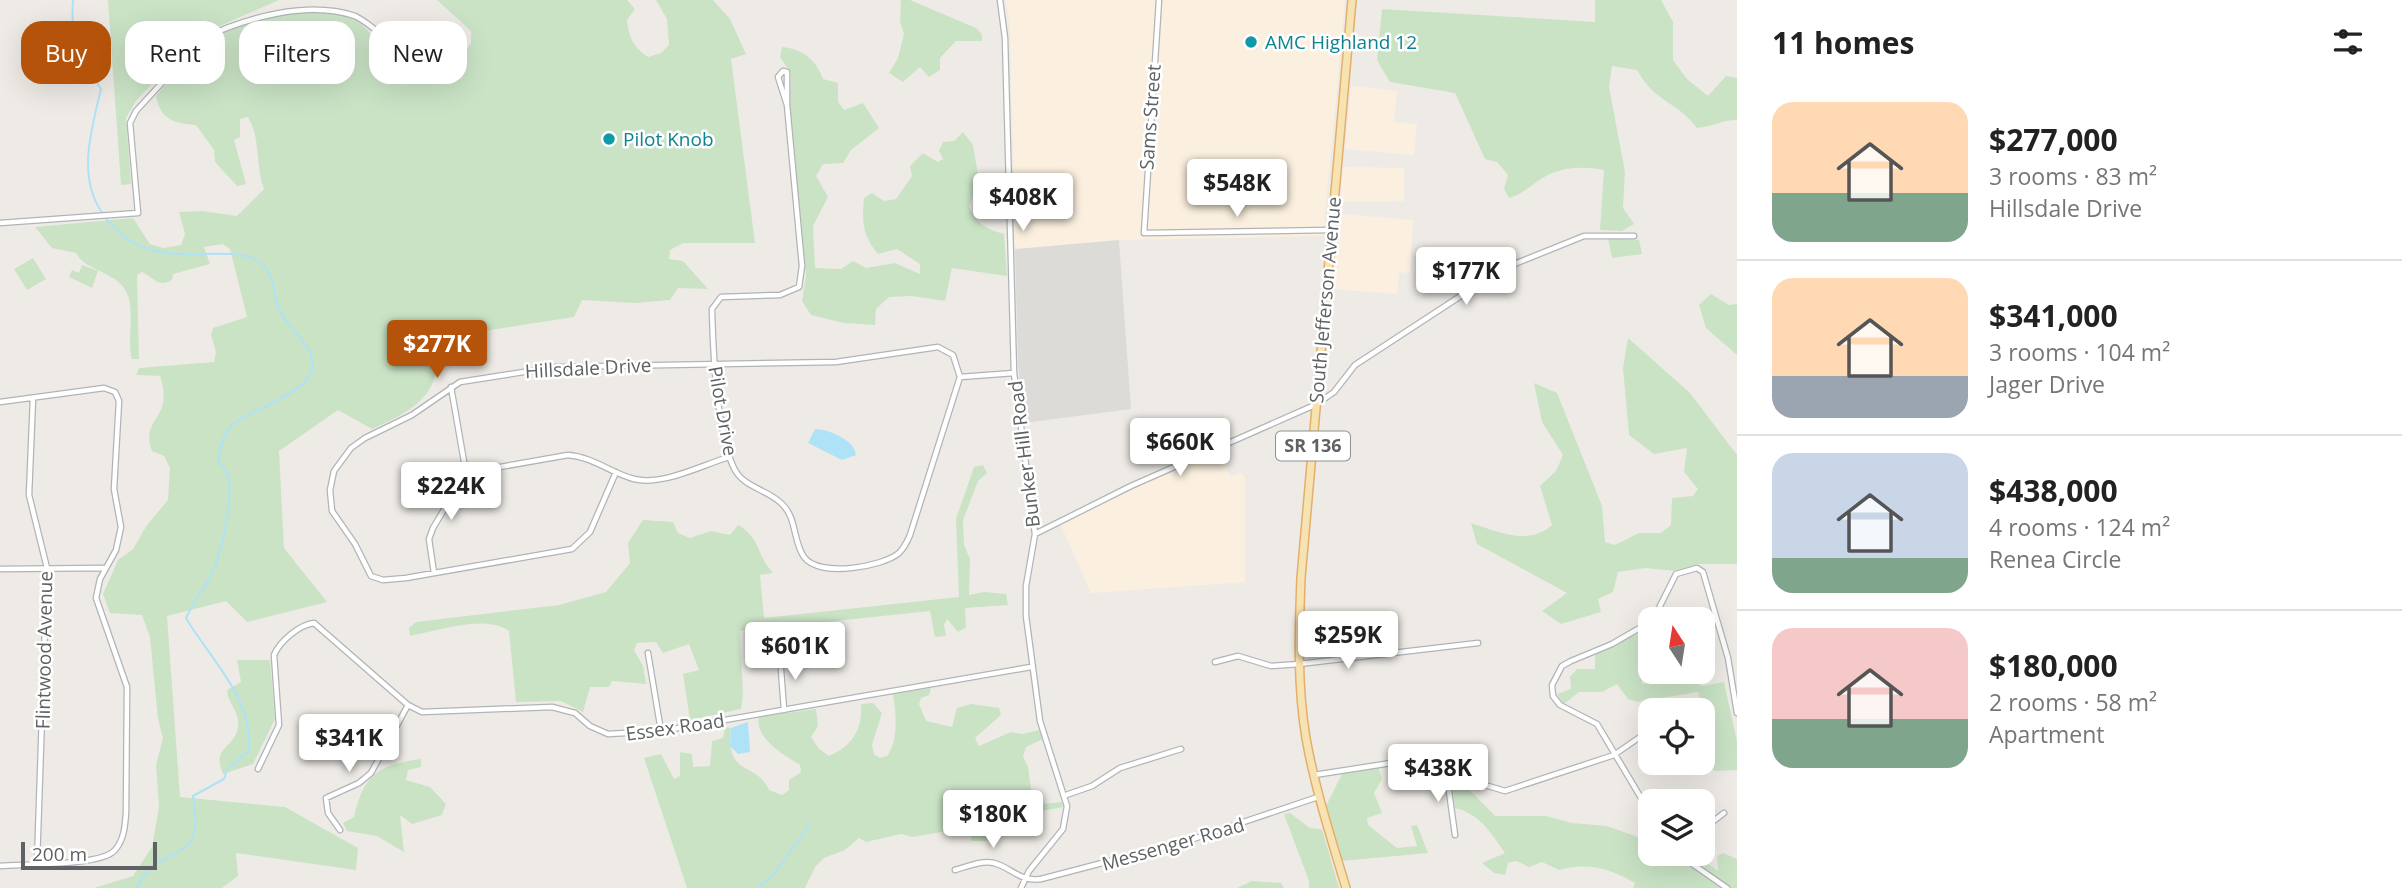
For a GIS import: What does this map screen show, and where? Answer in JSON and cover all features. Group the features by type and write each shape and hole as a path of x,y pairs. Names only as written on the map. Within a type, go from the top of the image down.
{"main road":[{"name":"South Jefferson Avenue","path":"1346,888 1313,775 1305,736 1298,664 1301,578 1352,0"}],"street":[{"name":"Bunker Hill Road","path":"1000,0 1005,38 1014,373 1035,534 1025,600 1031,667 1046,742 1066,795 1063,830 1024,880 1021,888"},
{"name":"Sams Street","path":"1158,0 1144,233 1330,230"},
{"path":"0,223 138,213 130,123 136,111 203,38 281,7 341,11 355,16 369,26"},
{"name":"Pilot Drive","path":"787,105 778,77 783,71 788,72 787,105 802,279 799,287 780,295 721,297 715,301 712,309 713,363 729,457 740,479 773,498 788,511 803,555 812,564 826,570 843,569 891,558 904,547 909,535 960,377"},
{"path":"1035,534 1131,486 1317,404 1334,392 1355,365 1514,262 1584,236 1634,236"},
{"name":"Hillsdale Drive","path":"616,472 590,532 572,549 383,580 371,576 355,544 335,520 330,490 334,471 351,448 365,438 412,415 450,387 474,377 555,367 836,362 938,346 953,355 960,377"},
{"path":"960,377 1014,373"},
{"path":"434,573 429,539 466,473 450,387"},
{"path":"0,401 104,388 115,392 119,401 114,489 121,527 116,550 104,568 96,598 127,687 124,829 116,849 110,855 99,859 0,866"},
{"name":"Flintwood Avenue","path":"33,398 29,495 47,568 37,863"},
{"path":"466,473 568,455 583,456 616,472 647,480 729,457"},
{"path":"0,569 104,568"},
{"path":"1659,607 1676,574 1697,568 1703,572 1713,607"},
{"path":"1715,613 1728,658 1737,713"},
{"path":"258,769 279,725 274,655 278,646 291,635 307,624 314,623 408,705 371,774 359,783 326,798 328,813 340,830"},
{"path":"1638,629 1562,666 1552,685 1553,696 1560,705 1598,724 1638,794"},
{"path":"1215,662 1238,656 1271,666 1478,643"},
{"path":"648,653 661,731"},
{"path":"780,656 784,710"},
{"name":"Essex Road","path":"408,705 422,712 552,707 575,713 590,726 608,734 661,731 1031,667"},
{"path":"1313,775 1394,760 1505,791 1614,755 1638,738"},
{"path":"1066,795 1092,786 1120,768 1181,749"},
{"path":"1451,776 1448,784 1455,835"},
{"name":"Messenger Road","path":"1024,880 1031,881 1189,840 1318,797"},
{"path":"1715,820 1724,813"},
{"path":"955,870 994,863 1024,880"},
{"path":"1695,866 1727,888"},
{"path":"1031,881 1035,888"}],"shaded area":[{"path":"1006,0 1345,0 1323,236 1119,240 1015,249 1010,31"},
{"path":"1351,86 1397,91 1394,122 1417,124 1414,155 1345,149"},
{"path":"1343,167 1404,168 1404,201 1340,202"},
{"path":"1339,214 1413,220 1410,273 1399,272 1397,294 1332,289"},
{"path":"1119,240 1131,409 1024,423 1018,364 1015,249"},
{"path":"1219,449 1230,477 1241,473 1245,477 1245,582 1091,593 1060,523"}],"green space":[{"path":"108,0 279,0 225,24 225,21 125,21 125,84 152,84 136,101 126,118 131,184 121,185"},
{"path":"437,0 627,0 635,9 627,20 631,37 635,45 648,57 661,53 669,45 667,19 656,0 713,0 730,19 746,54 731,59 755,243 683,243 670,250 669,259 683,261 708,289 678,288 670,300 634,303 582,300 574,317 439,338 439,357 432,385 415,405 403,414 372,429 338,410 279,451 284,548 327,602 247,622 226,601 167,616 180,797 285,807 358,848 356,870 236,853 238,876 222,888 94,888 133,876 152,847 159,807 156,765 163,738 158,719 150,637 142,615 110,613 103,594 118,560 133,549 147,525 168,500 170,468 164,456 152,451 149,440 163,402 160,376 136,375 139,368 214,362 216,352 211,335 213,328 247,317 230,249 223,244 204,247 210,264 173,274 172,280 164,283 142,272 137,275 139,359 132,359 130,304 124,288 113,278 86,264 76,253 52,248 35,227 133,218 150,244 164,248 181,245 185,234 179,212 202,211 237,216 264,189 252,125 248,117 240,119 240,137 234,140 246,184 237,186 215,162 214,150 196,125 169,119 161,110 156,96 166,84 225,84 225,31 239,25 239,84 355,84 355,21 252,21 280,14 322,12 340,14 356,20 369,33 369,84 467,84 467,49 471,43 471,31 467,27 467,21 460,21"},
{"path":"901,0 910,0 976,28 982,34 982,41 956,41 940,58 940,70 929,77 920,67 903,82 889,73 898,58 904,34 900,21"},
{"path":"1595,0 1661,0 1673,22 1673,60 1687,79 1708,96 1726,76 1737,78 1737,120 1697,128 1682,112 1652,90 1637,70 1612,66 1609,87 1625,172 1623,208 1634,224 1622,231 1600,230 1604,170 1579,168 1554,172 1509,198 1504,189 1508,175 1497,162 1485,159 1455,93 1390,82 1377,60 1382,9 1595,22"},
{"path":"782,47 797,50 808,57 817,66 823,79 838,83 838,102 844,110 863,103 879,128 851,150 843,163 823,164 816,176 828,197 813,226 815,268 841,269 853,261 866,268 895,263 920,274 920,264 897,249 878,254 864,228 864,198 872,193 884,201 896,199 912,176 910,166 923,153 938,162 943,159 939,151 943,142 954,141 963,132 973,145 978,174 991,179 994,195 973,197 969,206 983,225 1004,234 1007,276 952,268 945,301 912,296 889,297 876,309 875,325 844,323 811,315 802,301 806,275 790,106 791,73 780,57"},
{"path":"1608,238 1639,240 1642,254 1612,258"},
{"path":"33,258 46,279 27,290 14,269"},
{"path":"82,265 98,271 92,288 69,277 72,270 79,273"},
{"path":"1711,294 1729,305 1737,304 1737,355 1706,328 1699,305"},
{"path":"1628,338 1690,393 1737,455 1737,564 1699,564 1675,571 1645,568 1618,572 1613,592 1598,599 1601,612 1561,624 1542,611 1567,593 1477,544 1471,523 1502,533 1523,536 1533,535 1552,525 1540,486 1556,471 1563,455 1542,422 1534,383 1557,393 1602,506 1605,542 1615,545 1639,533 1661,533 1671,525 1672,498 1693,496 1698,489 1684,472 1687,448 1654,454 1629,435 1623,368"},
{"path":"983,465 987,473 978,481 963,520 964,545 970,559 969,595 984,592 1006,594 1008,605 965,608 966,628 958,632 947,619 944,625 946,636 935,637 930,611 740,631 743,695 741,709 690,720 683,674 699,670 689,644 663,653 656,642 637,643 634,650 643,666 646,684 612,681 609,687 590,687 583,712 561,701 516,702 509,631 499,626 461,625 410,636 409,628 416,622 559,605 606,592 630,563 628,543 643,520 673,522 678,533 690,538 711,531 730,535 738,525 745,530 755,541 773,573 760,575 764,618 959,597 956,519 974,467"},
{"path":"1638,634 1638,684 1702,686 1724,682 1737,741 1737,770 1715,771 1715,698 1700,698 1698,692 1661,698 1638,698 1637,702 1628,699 1617,684 1602,692 1579,692 1564,704 1557,694 1571,689 1570,677 1577,669 1595,669 1595,653"},
{"path":"237,660 270,660 275,719 253,764 223,774 220,758 233,740 238,726 227,690 241,682"},
{"path":"931,688 929,695 921,698 919,704 926,721 952,727 957,708 971,704 999,708 1001,715 975,738 979,746 1011,732 1022,734 1040,730 1043,739 1026,747 1023,756 1028,767 1033,805 1062,802 1063,807 1036,812 998,829 996,841 971,841 973,829 964,828 913,837 901,834 866,842 859,838 845,850 824,858 815,867 805,888 687,888 644,758 661,754 674,779 680,776 680,752 692,754 693,767 710,766 712,741 723,738 725,727 731,728 730,744 737,762 764,781 769,790 782,795 789,790 789,780 801,772 800,765 766,739 761,732 759,717 816,709 818,726 811,737 819,749 829,756 844,747 855,735 860,721 861,704 873,703 882,713 872,745 874,754 880,758 887,756 895,734 893,694"},
{"path":"421,759 421,767 408,770 406,780 430,787 446,804 442,815 412,824 400,815 404,852 377,836 347,831 343,823 354,817 363,790 376,774 394,764"},
{"path":"1378,767 1382,779 1374,793 1382,813 1367,818 1368,825 1397,848 1417,846 1411,826 1417,825 1428,853 1341,861 1325,808 1342,774"},
{"path":"1452,781 1466,786 1495,816 1546,816 1572,823 1607,826 1638,837 1638,866 1690,866 1723,888 1633,888 1635,883 1607,870 1579,867 1559,870 1542,862 1529,867 1516,861 1508,863 1505,875 1494,873 1482,863 1505,853 1478,820 1455,808"},
{"path":"1290,813 1310,828 1322,829 1339,888 1309,888 1309,881 1284,814"},
{"path":"1723,853 1737,859 1737,888 1731,888 1700,866 1711,866 1718,871 1717,856"},
{"path":"1252,881 1281,883 1284,888 1237,888"}],"water":[{"path":"815,429 833,433 846,440 856,455 842,460 808,443"},
{"path":"748,722 750,752 738,754 730,746 731,728"}],"waterway":[{"path":"73,0 74,28 101,89 88,152 88,168 95,200 103,214"},
{"path":"106,218 125,237 145,248 167,253 231,254 249,257 263,265 270,275 283,316 306,345 312,358 312,370 296,390 240,419 226,433 218,461 227,472 230,489 222,542 211,575 186,618 238,697 249,731 249,750 227,770 224,779 193,796 196,820 193,836 187,846 157,863 137,888"},
{"path":"758,888 775,873 811,822"}],"place":[{"name":"AMC Highland 12","path":"1251,42"},
{"name":"Pilot Knob","path":"609,139"}]}
